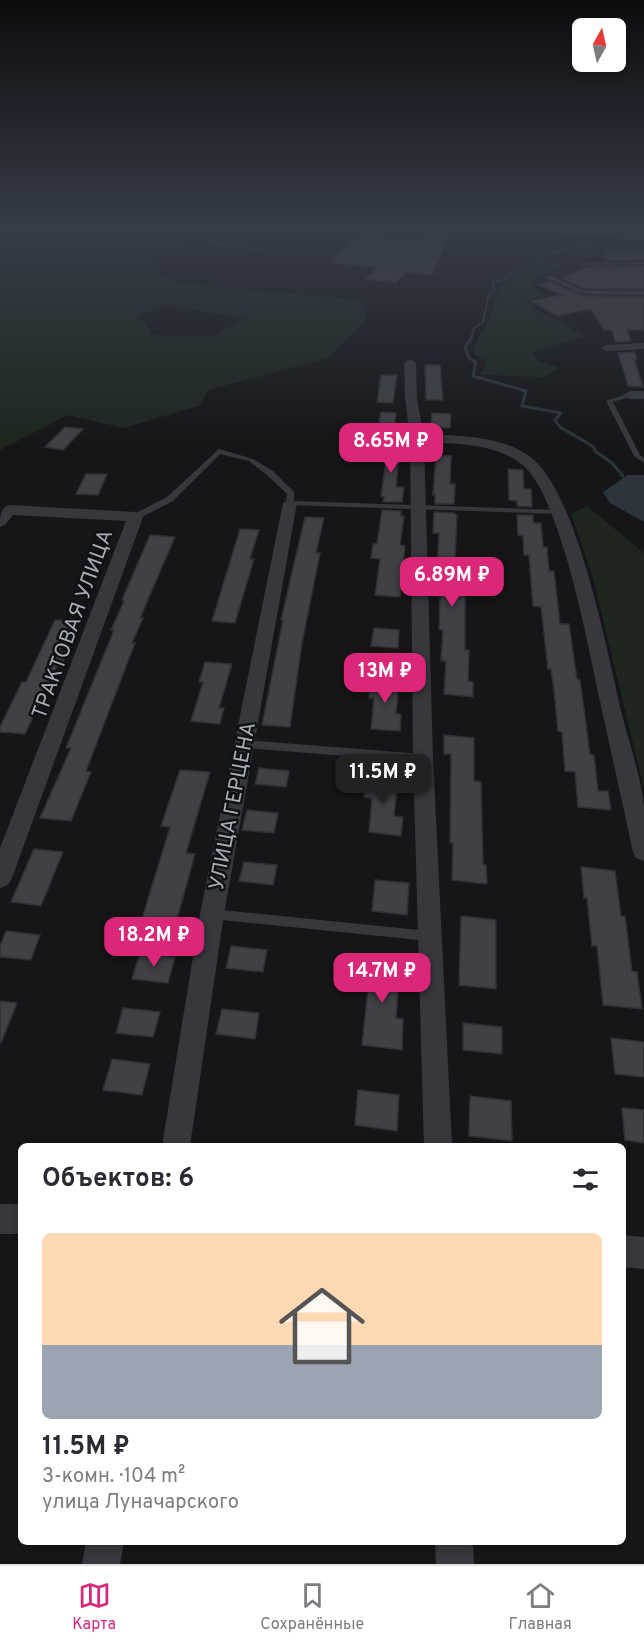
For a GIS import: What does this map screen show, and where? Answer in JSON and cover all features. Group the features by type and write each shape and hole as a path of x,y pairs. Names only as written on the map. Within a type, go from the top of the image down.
{"street":[{"path":"608,348 644,346"},
{"path":"410,363 411,398 417,438 423,759 438,1143"},
{"path":"630,395 644,395"},
{"path":"417,438 469,441 502,448 526,460 542,476 560,512 584,591 644,852"},
{"name":"УЛИЦА ГЕРЦЕНА","path":"176,1143 212,914 290,503"},
{"name":"ТРАКТОВАЯ УЛИЦА","path":"0,522 9,510 135,517 0,878"},
{"path":"0,1219 18,1219"},
{"path":"626,1251 644,1253"},
{"path":"101,1564 104,1545"},
{"path":"454,1545 455,1564"}],"lane":[{"path":"630,395 609,401 637,456 644,461"},
{"path":"135,517 170,499 219,451 250,460 270,473 291,494 290,503 560,512"},
{"path":"245,744 423,759"},
{"path":"212,914 429,936"}],"shaded area":[{"path":"0,298 338,298 360,300 367,319 328,358 208,390 201,405 124,428 68,415 0,450","holes":["164,305 244,318 214,336 151,335 145,323 136,317"]},
{"path":"497,298 536,298 525,300 540,312 585,336 532,352 540,362 559,368 545,377 480,375 486,362 474,354 478,339 490,318"},
{"path":"628,475 644,475 644,522 610,503 603,492"},
{"path":"587,506 644,553 644,789 593,578 571,514"}],"building":[{"path":"547,298 644,298 644,330 627,330 631,341 615,342 612,330 604,330 591,309 557,316 531,301"},
{"path":"635,352 637,360 634,359 643,387 628,386 618,353"},
{"path":"425,365 440,365 443,400 426,400"},
{"path":"381,375 397,375 393,403 377,402"},
{"path":"381,412 396,413 394,428 378,427"},
{"path":"432,413 451,414 450,428 431,427"},
{"path":"65,427 83,429 63,450 45,447"},
{"path":"389,443 400,445 396,487 404,487 402,502 383,502 384,497 381,496 386,461 382,461 384,445"},
{"path":"436,455 451,456 450,484 455,484 454,504 435,504 435,495 433,495"},
{"path":"508,469 523,470 524,489 531,489 532,507 517,506 517,501 509,500"},
{"path":"86,474 107,474 98,495 76,494"},
{"path":"382,510 401,511 401,516 404,516 400,545 405,546 400,597 375,595 380,559 371,558 373,544 377,544"},
{"path":"434,512 457,515 455,558 462,559 461,595 465,595 465,650 469,650 468,681 473,682 473,697 444,694 446,661 441,661 443,630 439,630 441,573 437,572 439,533 433,533"},
{"path":"517,515 533,515 533,523 541,523 543,547 547,547 549,571 554,571 560,624 569,624 577,679 580,680 590,754 594,755 598,791 608,791 611,810 578,807 575,772 565,771 562,732 558,731 541,607 533,606 529,555 524,555 523,536 518,535"},
{"path":"305,517 324,518 316,553 320,553 302,643 290,727 262,725 283,620 281,620"},
{"path":"240,529 259,530 250,559 254,559 235,623 212,621"},
{"path":"150,535 175,537 140,618 143,618 132,643 135,643 86,771 91,772 71,821 40,818 71,748 66,748 114,630 111,630 124,601 122,600"},
{"path":"55,620 74,621 59,652 67,652 61,666 57,666 25,734 0,732 0,727 22,682 26,682"},
{"path":"374,628 399,630 398,648 371,646"},
{"path":"205,662 232,664 219,708 224,708 220,724 191,721 203,682 199,682"},
{"path":"372,677 399,679 396,714 401,714 400,731 371,729 374,698 369,698"},
{"path":"444,735 474,738 474,781 481,782 483,864 486,865 487,884 452,880 451,754 444,754"},
{"path":"259,768 289,771 286,787 255,784"},
{"path":"180,770 210,772 186,853 195,854 176,923 142,919 170,827 161,826"},
{"path":"367,775 398,778 394,816 403,817 401,836 369,832 372,798 364,797"},
{"path":"247,810 278,813 274,833 242,830"},
{"path":"34,849 63,852 41,906 11,902"},
{"path":"244,862 277,865 273,885 239,881"},
{"path":"581,867 615,871 621,916 625,916 632,971 637,972 642,1009 603,1005 597,946 592,946"},
{"path":"375,880 409,883 407,915 372,911"},
{"path":"461,916 496,920 496,989 459,985"},
{"path":"6,931 40,935 31,960 0,957 0,946"},
{"path":"231,946 267,950 263,972 226,968"},
{"path":"140,953 175,957 168,983 132,979"},
{"path":"363,958 400,962 396,1018 403,1019 402,1050 362,1045 368,989 360,988"},
{"path":"0,1001 17,1003 1,1043 0,1043"},
{"path":"123,1008 160,1012 153,1037 116,1033"},
{"path":"222,1009 259,1013 255,1039 216,1034"},
{"path":"463,1023 502,1027 502,1054 463,1050"},
{"path":"611,1038 644,1042 644,1077 615,1074"},
{"path":"112,1059 150,1064 142,1095 103,1090"},
{"path":"358,1090 399,1095 397,1131 355,1125"},
{"path":"470,1096 511,1101 512,1141 469,1136"},
{"path":"622,1108 644,1110 644,1143 625,1140"}],"waterway":[{"path":"471,338 474,328 483,323 488,298"},
{"path":"471,338 465,347 469,358 476,362 473,376 526,391 522,406 561,413 555,420 560,427 594,447 595,451 612,463 623,476"}]}
